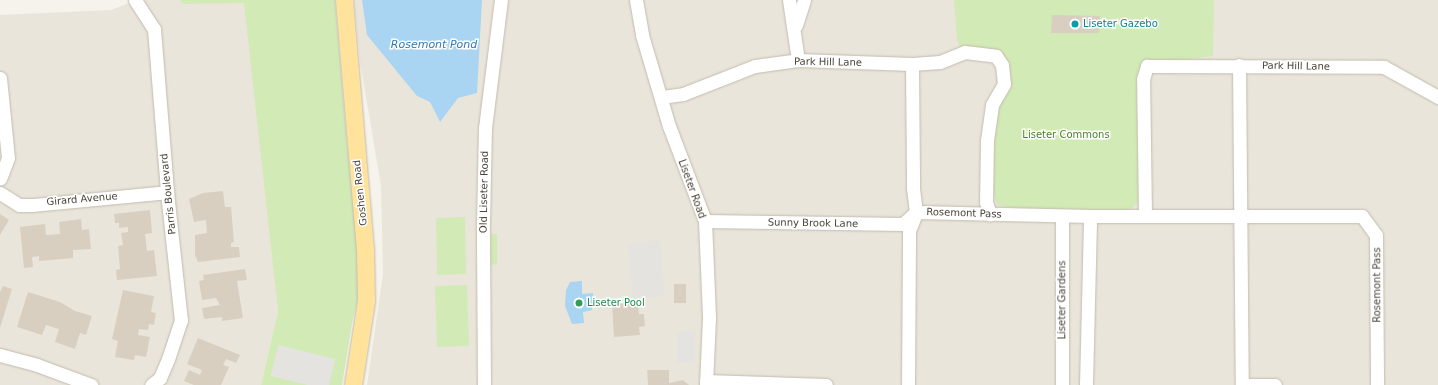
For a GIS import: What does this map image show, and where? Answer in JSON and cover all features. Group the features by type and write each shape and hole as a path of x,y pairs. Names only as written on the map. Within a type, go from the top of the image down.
{"main road":[{"name":"Goshen Road","path":"344,0 366,248 366,301 361,345 353,385"}],"street":[{"name":"Parris Boulevard","path":"135,0 154,29 167,192 181,320 160,378 151,385"},
{"name":"Old Liseter Road","path":"484,385 483,223 485,128 501,0"},
{"name":"Liseter Road","path":"636,0 642,35 662,97 669,126 705,222 709,318 706,383"},
{"path":"790,0 795,27 798,60"},
{"path":"795,27 804,0"},
{"name":"Park Hill Lane","path":"662,97 683,94 755,66 798,60 912,64 940,62 965,52 996,56 1002,66 1004,84 992,105 987,140 986,202 990,214"},
{"path":"912,64 913,188 916,212"},
{"name":"Park Hill Lane","path":"1145,215 1143,79 1147,66 1384,67 1438,96"},
{"path":"1239,66 1239,217 1242,247 1242,385 1276,385"},
{"path":"0,78 8,158 0,179"},
{"name":"Girard Avenue","path":"0,194 19,204 33,204 167,192"},
{"name":"Rosemont Pass","path":"908,385 909,231 916,212 1062,216 1362,216 1376,235 1377,385"},
{"name":"Sunny Brook Lane","path":"705,222 903,224 916,212"},
{"name":"Liseter Gardens","path":"1062,216 1062,385"},
{"path":"1086,385 1090,216"},
{"path":"0,355 37,365 91,385"},
{"path":"706,383 826,385"}],"shaded area":[{"path":"137,0 179,0 184,4 247,2 278,311 261,385 0,385 0,15 111,10"},
{"path":"354,0 1438,0 1438,385 367,385 383,274 381,186 360,61"},
{"path":"660,240 665,296 633,299 628,243"},
{"path":"677,331 695,331 695,363 677,363"},
{"path":"278,345 335,359 329,385 308,385 271,376"}],"green space":[{"path":"179,0 335,0 348,154 362,282 352,323 342,385 261,385 278,311 244,3 184,4"},
{"name":"Liseter Commons","path":"954,0 1214,0 1213,56 1162,63 1143,60 1138,116 1138,202 1133,207 1127,210 1018,209 998,205 994,197 994,122 995,113 1010,87 1009,68 999,53 990,48 960,47 957,40"},
{"path":"465,217 466,274 437,275 436,218"},
{"path":"491,234 497,234 497,264 491,265"},
{"path":"467,285 469,346 437,347 435,286"}],"water":[{"name":"Rosemont Pond","path":"362,0 482,0 477,93 458,98 440,122 430,102 417,96 367,35"},
{"name":"Liseter Pool","path":"582,281 582,294 593,293 592,310 583,312 584,323 572,324 565,306 566,290 570,282"}],"building":[{"name":"Liseter Gazebo","path":"1052,15 1100,16 1099,33 1051,33"},
{"path":"223,191 225,207 231,207 234,242 231,243 231,247 239,247 240,257 198,262 195,255 195,235 207,233 206,220 194,222 189,199 203,193"},
{"path":"150,210 152,233 145,234 147,251 154,250 157,276 117,280 116,270 120,269 118,246 123,245 121,233 128,232 128,227 119,228 119,223 115,223 114,214"},
{"path":"0,214 9,220 0,235"},
{"path":"81,219 82,230 89,229 91,249 73,250 73,258 39,261 39,256 32,257 33,267 24,268 20,227 45,224 46,235 60,234 59,222"},
{"path":"245,269 247,280 237,281 243,318 222,321 222,317 204,319 202,308 220,305 216,298 202,300 199,281 204,280 203,275"},
{"path":"674,284 686,284 686,303 674,303"},
{"path":"3,286 12,289 0,328 0,292"},
{"path":"123,290 154,296 151,312 156,313 154,325 149,324 148,330 139,329 138,335 150,337 146,357 135,355 134,360 115,357 118,341 112,339"},
{"path":"28,292 60,302 75,311 92,316 86,335 80,333 75,349 55,342 59,329 46,325 42,335 17,327"},
{"path":"638,302 639,314 644,314 645,326 639,327 640,335 614,337 612,304"},
{"path":"198,338 240,355 236,363 226,359 223,365 229,367 221,385 194,385 184,381 189,370 200,375 202,370 187,364"},
{"path":"647,370 669,370 669,383 683,380 689,385 648,385"}],"place":[{"name":"Liseter Gazebo","path":"1075,24"},
{"name":"Liseter Pool","path":"579,303"}]}
